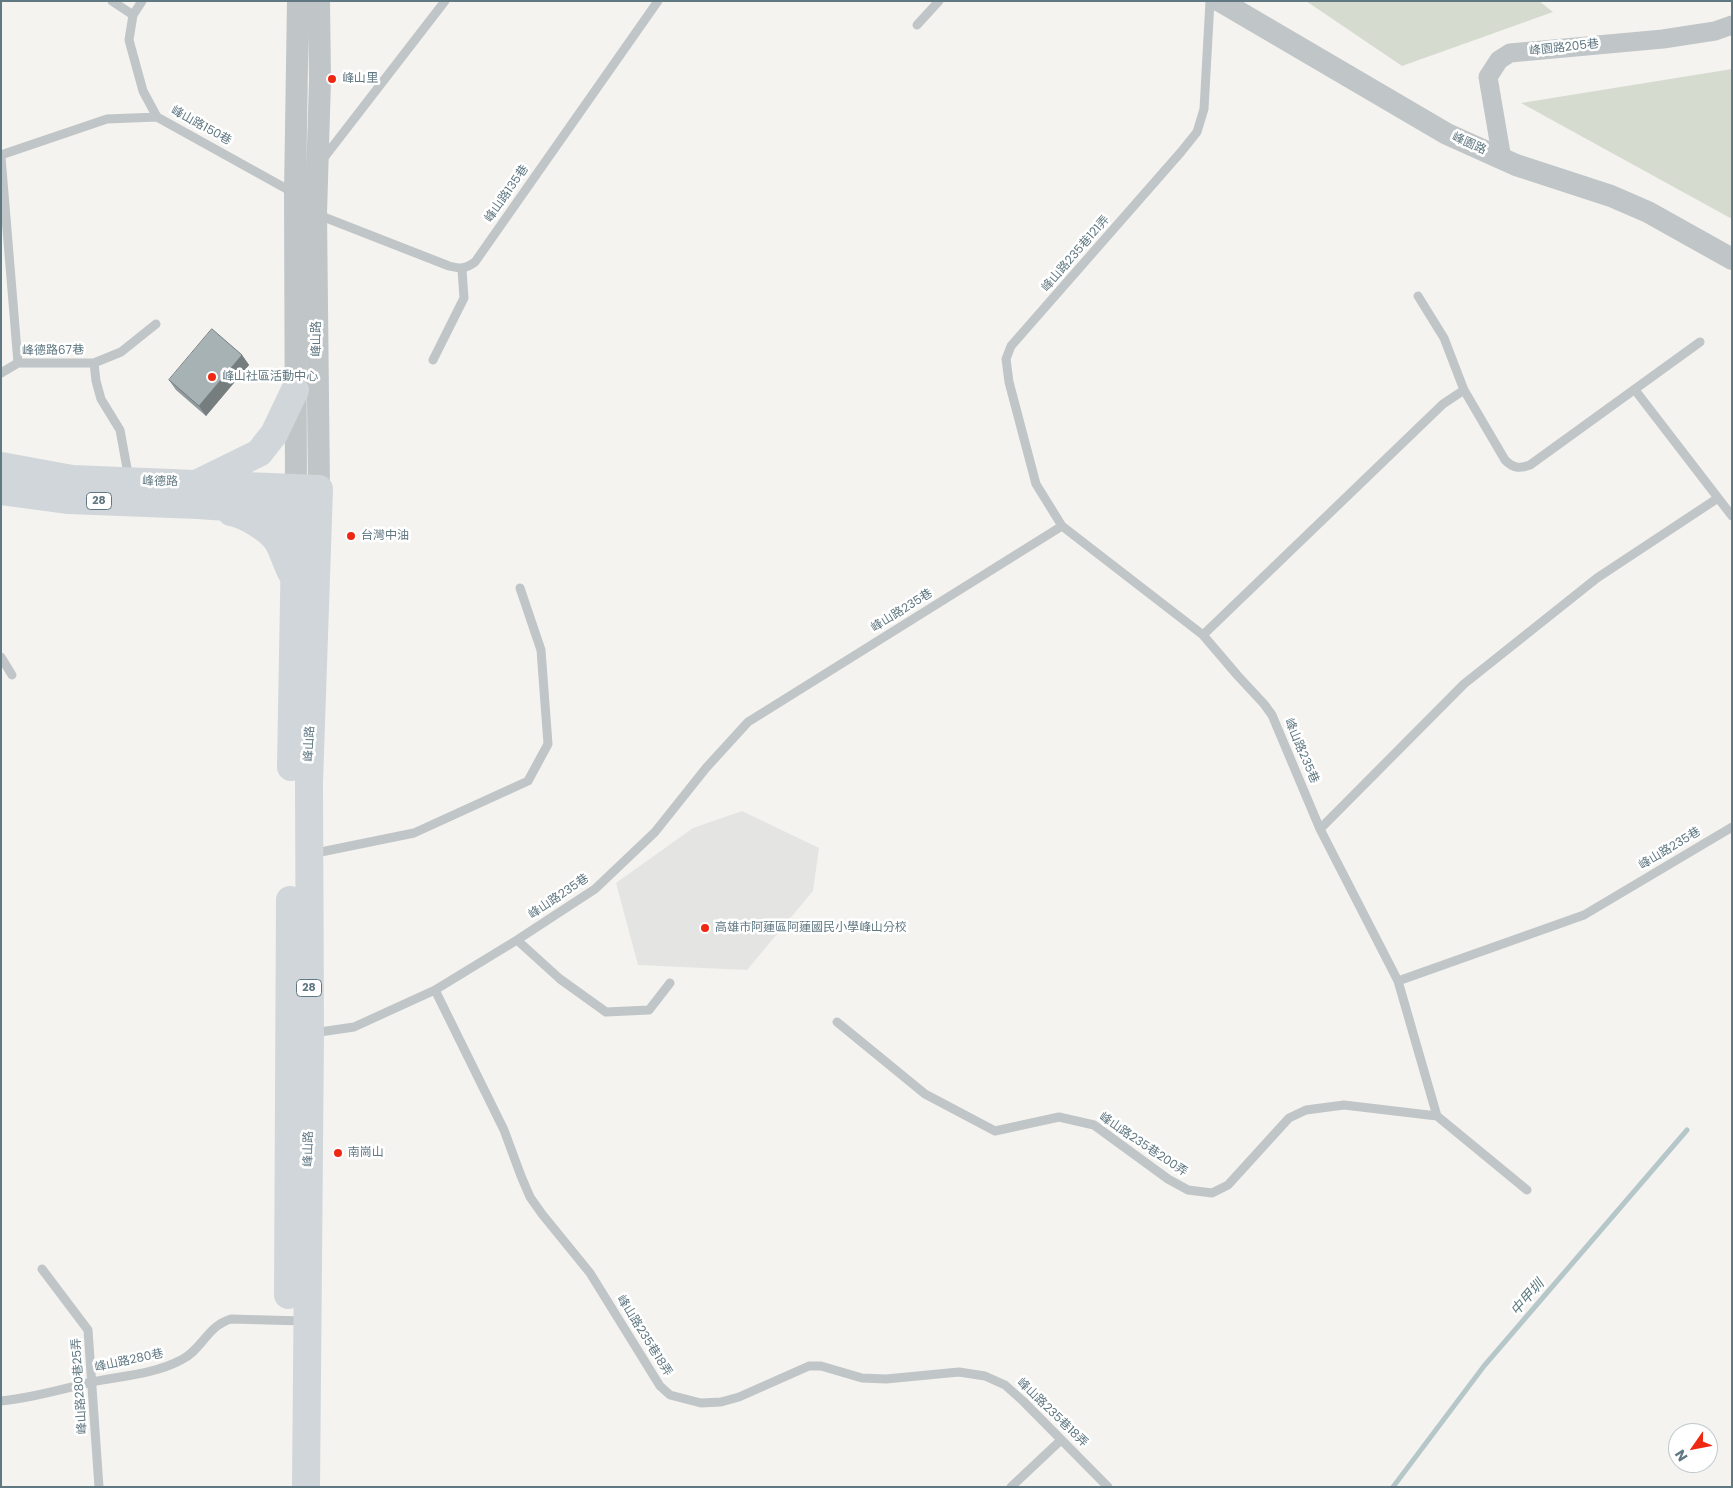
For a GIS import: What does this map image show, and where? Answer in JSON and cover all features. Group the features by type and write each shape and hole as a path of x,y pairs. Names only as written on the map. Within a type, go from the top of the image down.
{"main road":[{"path":"197,494 259,453 274,434 295,390"},
{"name":"峰德路","path":"1,466 72,479 129,482 197,494"},
{"name":"峰德路","path":"1,490 69,500 197,494 307,501"},
{"path":"197,494 242,514 261,526 277,541 294,579"},
{"name":"峰山路","path":"306,1487 298,1321 299,1034 290,780 294,579 307,501"},
{"name":"峰山路","path":"299,1034 309,855 307,501"},
{"name":"峰山路","path":"287,1487 298,1321"}],"street":[{"name":"峰山路","path":"298,1 307,167 316,214 307,501"},
{"name":"峰山路","path":"307,501 295,390 295,193 307,167 320,80 319,1"},
{"name":"峰園路","path":"1220,1 1446,134 1516,165 1611,196 1648,212 1732,259"},
{"name":"峰園路205巷","path":"1502,159 1488,77 1499,60 1510,53 1663,39 1715,31 1732,25"}],"lane":[{"path":"112,1 133,15"},
{"path":"142,1 133,15 129,40 143,91 157,117"},
{"path":"307,167 445,1"},
{"name":"峰山路135巷","path":"462,270 475,262 658,1"},
{"path":"916,25 939,1"},
{"name":"峰山路235巷121弄","path":"1062,526 1036,484 1009,382 1006,359 1011,346 1182,152 1197,132 1204,109 1210,1"},
{"name":"峰山路150巷","path":"1,156 107,119 157,117 295,193"},
{"path":"1,156 18,363"},
{"path":"316,214 462,270 464,298 433,360"},
{"path":"1418,296 1444,338 1464,390 1505,460 1512,466 1522,468 1530,465 1700,342"},
{"name":"峰德路67巷","path":"1,374 18,363 94,363 121,352 156,324"},
{"path":"94,363 96,381 102,399 120,430 129,482"},
{"path":"1203,635 1443,404 1464,390"},
{"path":"1635,390 1732,516"},
{"path":"1320,829 1464,684 1597,578 1718,498"},
{"name":"峰山路235巷","path":"299,1034 354,1027 435,990 518,940 595,890 655,832 706,768 748,722 1062,526 1203,635 1264,704 1272,716 1320,829 1398,981 1437,1116"},
{"path":"309,855 414,833 528,781 548,744 540,650 520,588"},
{"path":"1,657 12,675"},
{"name":"峰山路235巷","path":"1398,981 1584,915 1732,827"},
{"path":"518,940 560,979 606,1012 649,1010 670,983"},
{"name":"峰山路235巷18弄","path":"435,990 504,1130 530,1197 590,1273 660,1386 670,1395 701,1403 721,1402 740,1397 809,1366 821,1366 862,1378 959,1372 986,1376 1005,1385 1023,1400 1108,1487"},
{"name":"峰山路235巷200弄","path":"837,1022 925,1094 995,1131 1059,1117 1094,1125 1168,1180 1188,1190 1212,1193 1228,1185 1289,1118 1306,1110 1344,1105 1437,1116"},
{"path":"1437,1116 1528,1190"},
{"name":"峰山路280巷25弄","path":"42,1269 88,1330 99,1487"},
{"name":"峰山路280巷","path":"1,1401 21,1399 169,1366 185,1359 213,1328 221,1322 231,1319 298,1321"},
{"path":"1011,1487 1062,1440"}],"shaded area":[{"path":"1306,1 1539,1 1553,12 1402,66"},
{"path":"1732,69 1732,219 1521,103"},
{"name":"高雄市阿蓮區阿蓮國民小學峰山分校","path":"742,811 819,848 813,891 747,970 638,965 616,883 693,828"}],"building":[{"name":"峰山社區活動中心","path":"212,329 242,355 199,406 169,380"}],"waterway":[{"name":"中甲圳","path":"1393,1487 1484,1366 1687,1130"}],"place":[{"name":"峰山里","path":"332,79"},
{"name":"峰山社區活動中心","path":"212,377"},
{"name":"台灣中油","path":"351,536"},
{"name":"高雄市阿蓮區阿蓮國民小學峰山分校","path":"705,928"},
{"name":"南崗山","path":"338,1153"}]}
